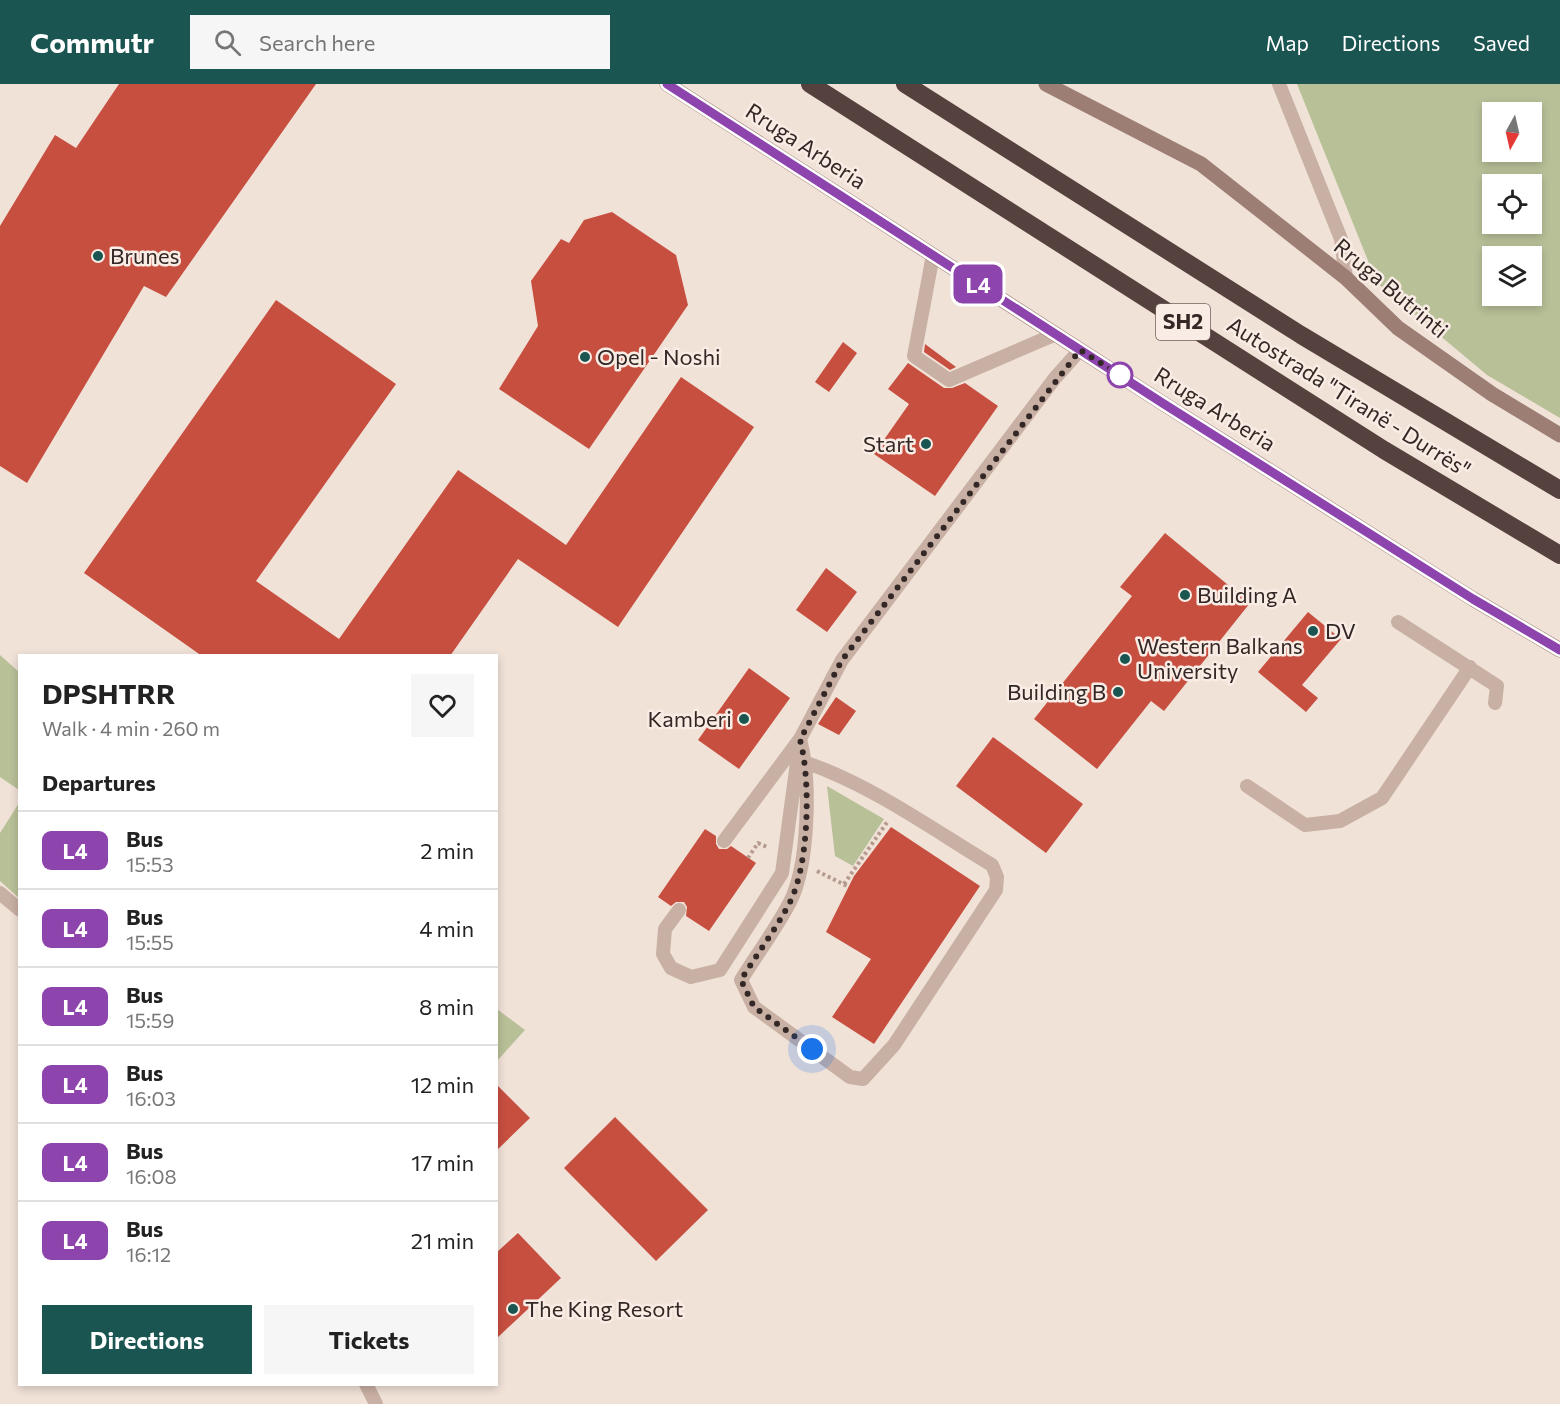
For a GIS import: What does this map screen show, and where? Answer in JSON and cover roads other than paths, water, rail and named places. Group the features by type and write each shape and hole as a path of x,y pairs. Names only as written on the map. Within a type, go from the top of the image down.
{"highway":[{"name":"Autostrada \"Tiranë - Durrës\"","path":"810,84 1374,443 1560,555"},
{"name":"Autostrada \"Tiranë - Durrës\"","path":"905,84 1301,336 1560,490"}],"main road":[{"name":"Rruga Arberia","path":"667,84 1080,350 1473,599 1560,650"},
{"name":"Rruga Butrinti","path":"1046,84 1201,164 1346,278 1398,328 1492,394 1560,435"}],"lane":[{"path":"1279,84 1341,239 1346,278"},
{"path":"933,255 914,356 949,380 1056,334"},
{"path":"724,841 800,740 842,660 1080,350"},
{"path":"1398,622 1497,686 1495,703"},
{"path":"1247,786 1305,825 1340,821 1374,803 1382,798 1470,667"},
{"path":"800,740 807,763 804,853 791,900 741,980 754,1007 850,1077 862,1079 894,1045 996,890 997,878 992,866 897,808 841,775 807,763"},
{"path":"679,910 665,929 663,954 670,968 691,977 720,970 782,873 800,740"},
{"path":"0,892 18,908"},
{"path":"367,1386 376,1404"}],"place":[{"name":"Brunes","path":"98,256"},
{"name":"Opel - Noshi","path":"585,357"},
{"name":"Start","path":"926,444"},
{"name":"Building A","path":"1185,595"},
{"name":"DV","path":"1313,631"},
{"name":"Western Balkans University","path":"1125,659"},
{"name":"Building B","path":"1118,692"},
{"name":"Kamberi","path":"744,719"},
{"name":"The King Resort","path":"513,1309"}]}
